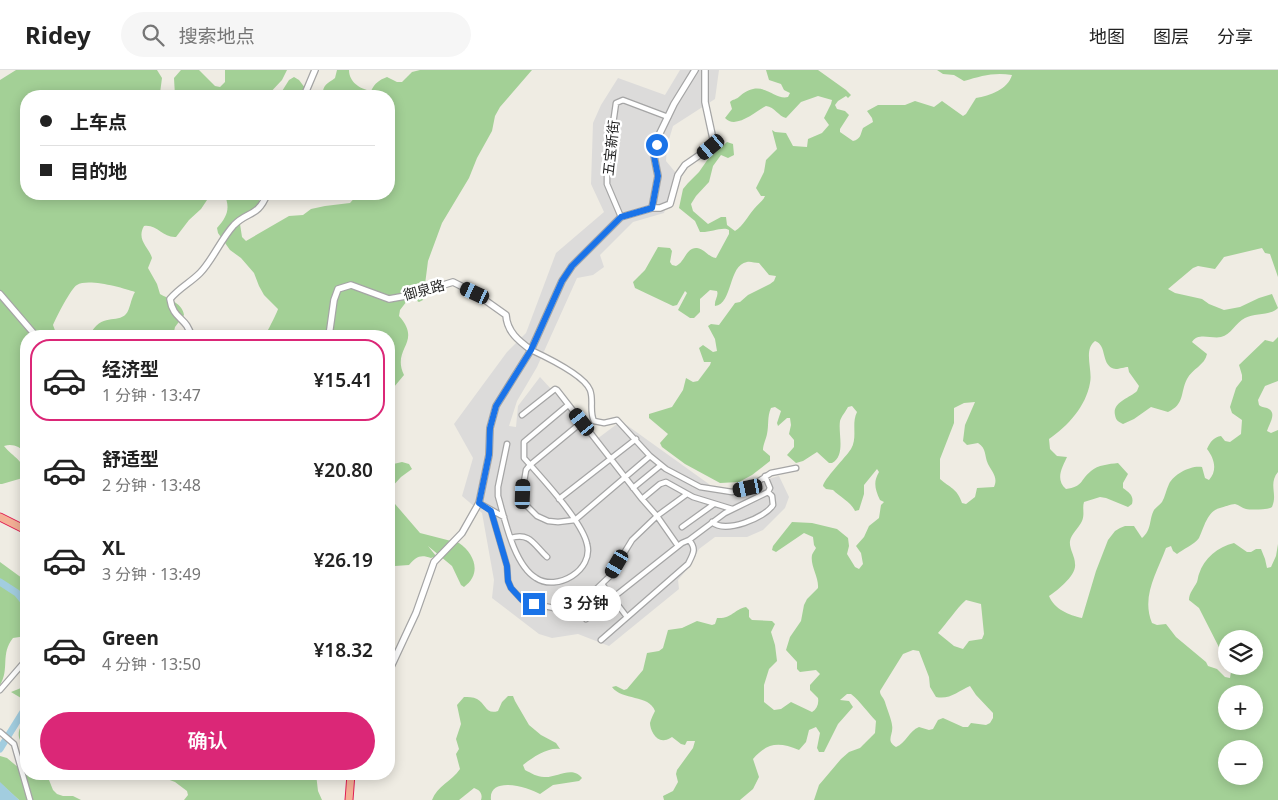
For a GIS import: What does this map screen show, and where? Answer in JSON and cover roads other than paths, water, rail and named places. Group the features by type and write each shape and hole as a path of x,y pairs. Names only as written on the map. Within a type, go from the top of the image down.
{"highway":[{"path":"0,517 20,527"},
{"path":"349,800 351,780"}],"street":[{"path":"307,90 315,70"},
{"path":"652,208 658,176 654,156 660,133 694,70"},
{"path":"395,658 416,613 434,562 462,533 479,503 489,455 490,428 496,406 531,350 562,281 572,266 621,217 670,204 678,175 685,165 711,147 713,140 705,102 705,70"},
{"name":"五宝新街","path":"621,217 607,184 607,166 616,103 623,100 668,117"},
{"path":"190,330 172,310 170,299 201,272 235,224 261,208 264,200"},
{"name":"御泉路","path":"331,330 334,300 338,289 351,285 389,298 410,295 453,282 475,293 506,315 514,337 531,350"},
{"path":"0,294 31,330"},
{"path":"531,350 564,367 587,385 590,391 594,421 604,423 617,420 650,456 662,465 700,486 732,492 748,488 766,476 796,468"},
{"path":"522,415 555,389 657,516 678,546"},
{"path":"507,444 498,487 498,496 517,556 536,578 551,582 570,578 581,570 587,558 588,544 575,520 524,458 524,442 568,405"},
{"path":"582,422 526,470 523,494 527,506 537,516 548,521 575,520 624,476 650,456"},
{"path":"558,499 636,439"},
{"path":"634,488 662,465"},
{"path":"586,619 678,546 712,522 732,509 768,492 770,488 766,476"},
{"path":"642,499 660,484 666,482 687,494 732,509"},
{"path":"712,522 722,527 749,522 762,515 773,505 772,496 768,492"},
{"path":"491,511 507,566 508,581 514,593 522,600 554,608 578,604 602,584 610,576 632,540 657,516 687,494"},
{"path":"479,503 504,517"},
{"path":"682,527 714,504"},
{"path":"511,538 520,535 526,537 547,557"},
{"path":"600,640 688,564 695,549 689,540"},
{"path":"602,584 627,617"},
{"path":"0,690 20,667"},
{"path":"0,732 14,744 20,765"},
{"path":"24,780 30,800"}],"water":[{"path":"0,782 19,800 0,800"}],"waterway":[{"path":"0,582 20,597"},
{"path":"0,749 20,717"}]}
